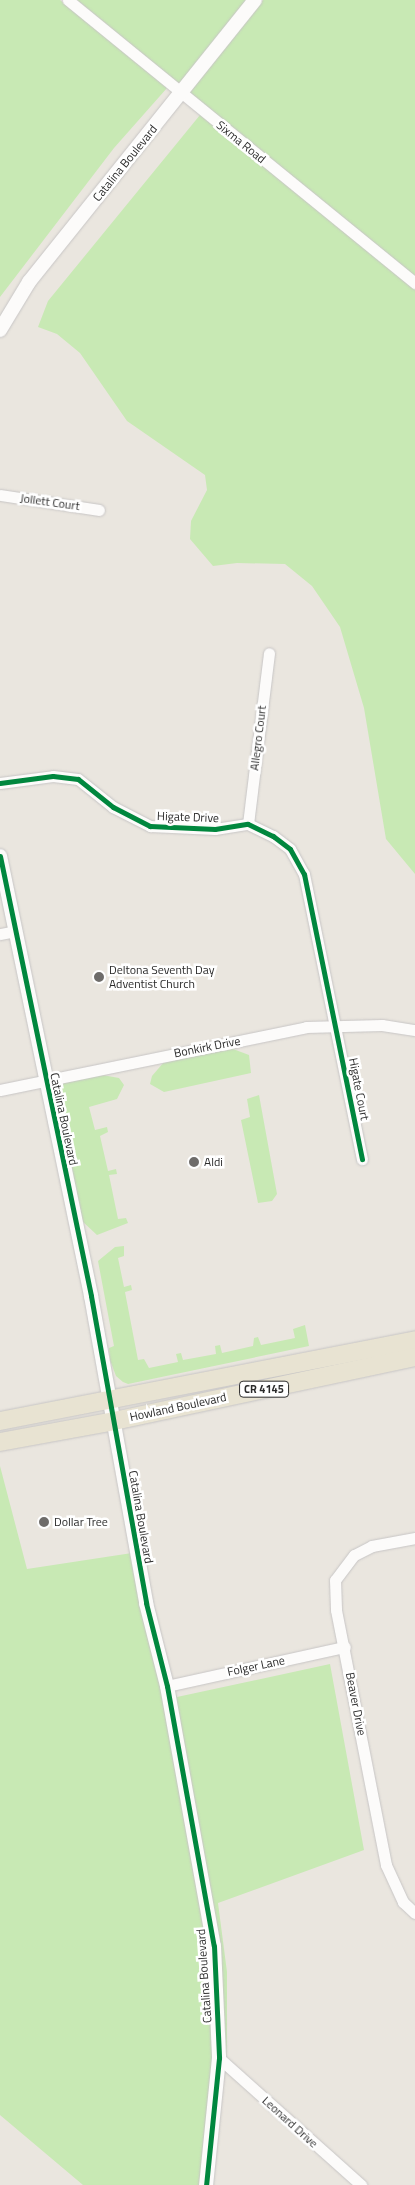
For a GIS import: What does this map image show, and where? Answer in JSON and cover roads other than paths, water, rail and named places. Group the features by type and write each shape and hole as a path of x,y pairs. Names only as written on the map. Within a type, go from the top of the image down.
{"main road":[{"name":"Howland Boulevard","path":"0,1421 415,1340"},
{"name":"Howland Boulevard","path":"0,1442 114,1422 415,1358"}],"street":[{"name":"Sixma Road","path":"68,0 415,282"},
{"name":"Catalina Boulevard","path":"0,330 29,282 255,0"},
{"name":"Jollett Court","path":"0,495 99,510"},
{"name":"Allegro Court","path":"248,824 269,653"},
{"name":"Higate Drive","path":"0,783 53,776 78,779 113,807 150,826 215,829 248,824"},
{"path":"248,824 273,836 300,861 336,1024"},
{"name":"Catalina Boulevard","path":"0,856 110,1400 146,1603 167,1686 214,1946 219,2058 206,2185"},
{"path":"0,934 15,931"},
{"name":"Bonkirk Drive","path":"0,1090 306,1027 336,1024 382,1025 415,1030"},
{"name":"Higate Court","path":"336,1024 362,1159"},
{"name":"Beaver Drive","path":"415,1538 372,1546 354,1555 342,1567 335,1580 336,1610 345,1647 386,1865 403,1902 415,1913"},
{"name":"Folger Lane","path":"167,1686 345,1647"},
{"name":"Leonard Drive","path":"219,2058 361,2185"}],"place":[{"name":"Deltona Seventh Day Adventist Church","path":"99,977"},
{"name":"Aldi","path":"194,1162"},
{"name":"Dollar Tree","path":"44,1522"}]}
